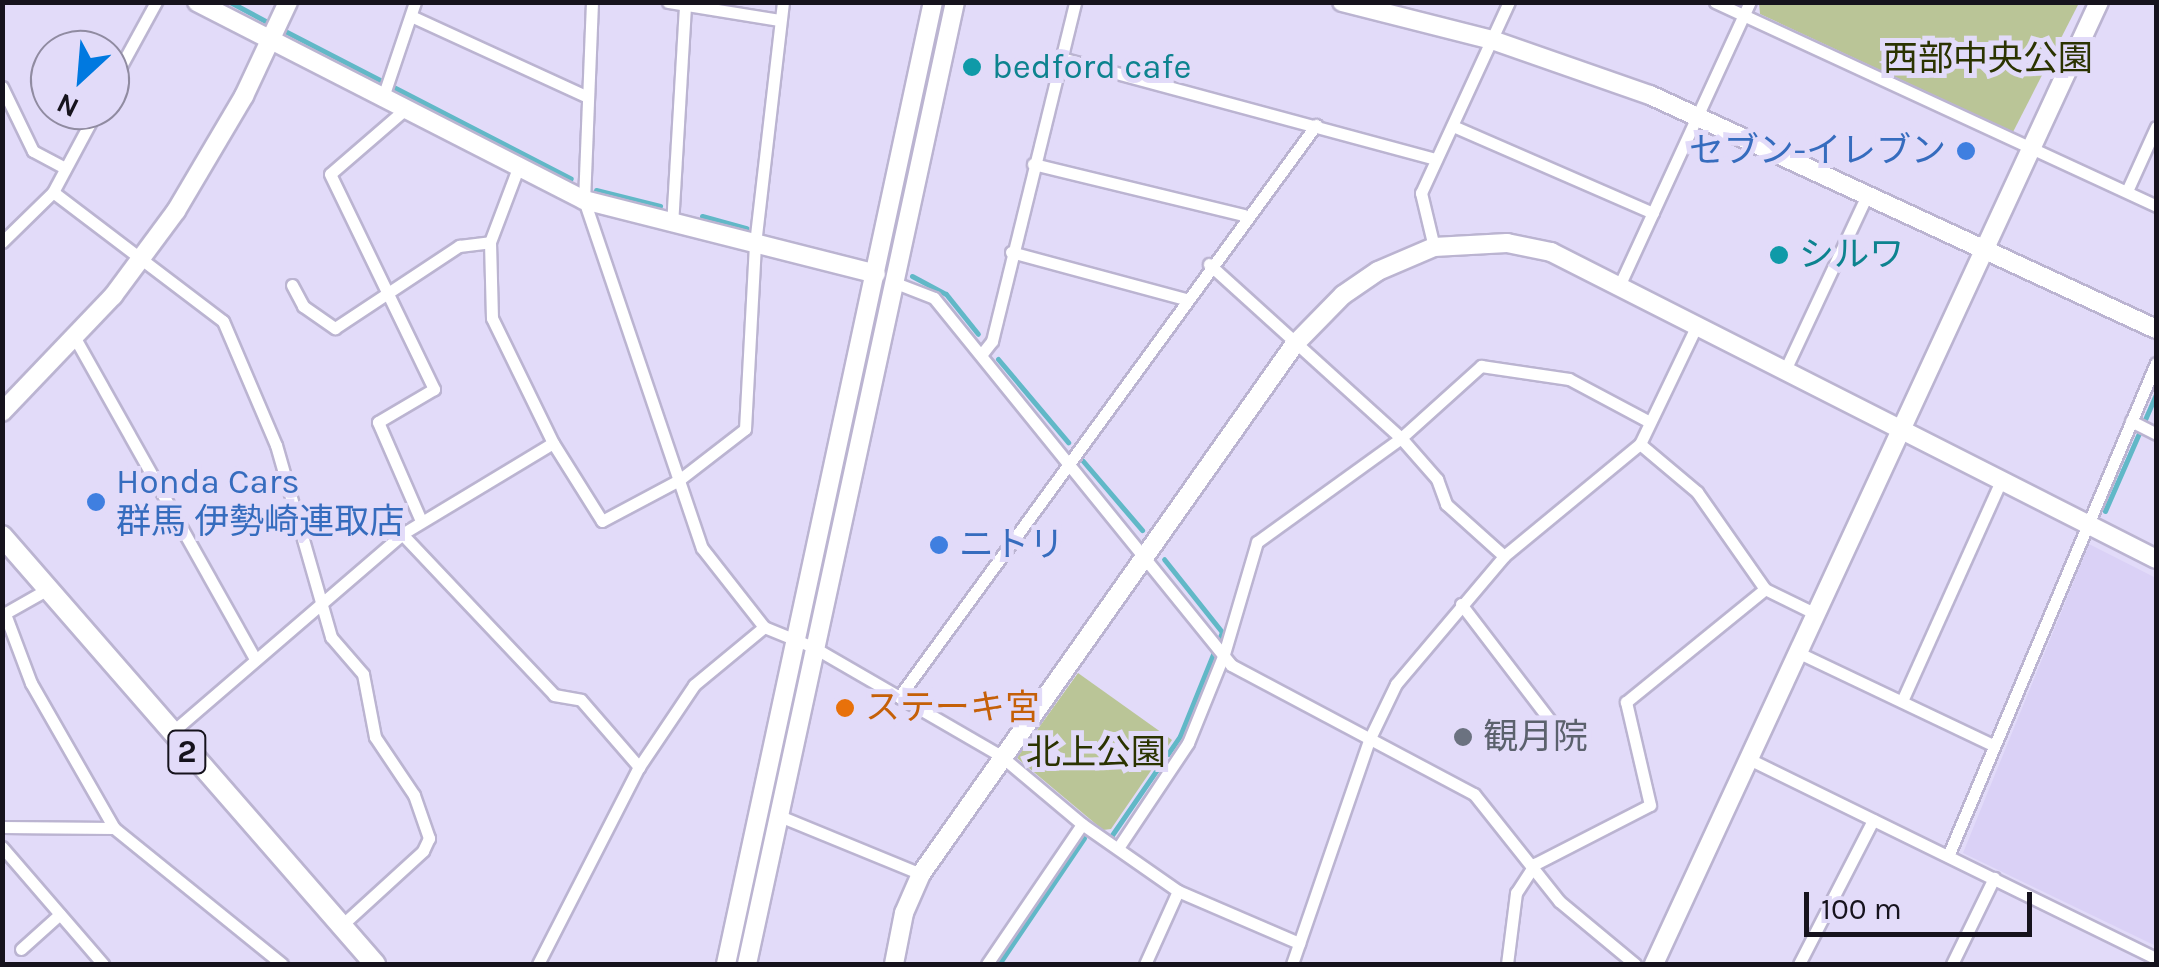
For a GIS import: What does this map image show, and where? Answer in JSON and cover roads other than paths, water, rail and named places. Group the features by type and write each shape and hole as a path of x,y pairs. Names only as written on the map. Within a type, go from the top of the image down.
{"main road":[{"name":"2","path":"2,536 375,964"}],"street":[{"path":"130,49 156,2"},
{"path":"197,2 403,111 584,200 884,278 934,298 1070,460 1231,665 1281,696 1474,794 1536,864 1559,901 1635,964"},
{"path":"2,412 75,338 139,262 211,158 272,42 288,2"},
{"path":"382,100 415,2"},
{"path":"592,2 584,200 702,548 764,628 805,643 1001,756 1082,824 1178,891 1299,942"},
{"path":"668,2 779,20"},
{"path":"518,168 490,242 492,318 554,443 602,521 679,480 744,429 755,244 783,2"},
{"path":"726,964 805,643 884,278 933,2"},
{"path":"884,278 955,2"},
{"path":"981,354 992,341 1010,252 1075,2"},
{"path":"1342,2 1492,40 1698,115 1986,245 2156,330"},
{"path":"1434,247 1421,193 1509,2"},
{"path":"1715,2 2156,206"},
{"path":"1620,284 1750,2"},
{"path":"1654,964 2099,2"},
{"path":"672,225 684,6"},
{"path":"410,16 586,96"},
{"path":"1060,58 1436,159"},
{"path":"2,87 33,151 66,168"},
{"path":"403,111 330,174 434,389 378,422 421,521"},
{"path":"898,697 1244,215 1316,124"},
{"path":"1453,126 1653,214"},
{"path":"2127,191 2156,127"},
{"path":"2,242 53,192 86,130"},
{"path":"1034,164 1244,215"},
{"path":"53,192 139,262 223,320 276,446 330,637 362,674 375,736 414,795 430,838 341,926"},
{"path":"1786,368 1868,192"},
{"path":"292,284 303,306 335,328 459,246 490,242"},
{"path":"894,964 904,913 921,874 1294,346 1343,295 1378,271 1434,247 1507,243 1551,252 1901,424 2001,481 2156,559"},
{"path":"1010,252 1185,298"},
{"path":"1209,264 1294,346 1401,438 1437,479 1446,504 1504,556"},
{"path":"1292,964 1370,738 1396,684 1504,556 1640,444 1698,323"},
{"path":"75,338 254,657"},
{"path":"1948,856 2156,364"},
{"path":"1118,848 1188,742 1224,654 1257,542 1401,438 1482,366 1569,379 1648,421"},
{"path":"2132,421 2156,434"},
{"path":"170,733 402,534 554,443"},
{"path":"1640,444 1697,492 1765,588 1816,614"},
{"path":"1902,701 2001,481"},
{"path":"402,534 554,696 581,700 639,767"},
{"path":"1507,964 1516,893 1536,864 1650,806 1626,702 1765,588"},
{"path":"48,589 4,615 31,683 114,828 274,962"},
{"path":"1460,604 1562,736"},
{"path":"538,964 639,767 694,686 764,628"},
{"path":"746,964 805,643"},
{"path":"1796,652 1993,745"},
{"path":"1749,760 1994,878 2147,959"},
{"path":"776,815 921,874"},
{"path":"1800,964 1873,820"},
{"path":"987,964 1082,824"},
{"path":"2,827 114,828"},
{"path":"2,847 103,964"},
{"path":"1952,964 1994,878"},
{"path":"1145,964 1178,891"},
{"path":"22,949 60,914"}],"waterway":[{"path":"230,2 271,24"},
{"path":"281,29 571,179"},
{"path":"596,190 660,206"},
{"path":"702,216 746,228"},
{"path":"912,276 946,294 978,334"},
{"path":"998,359 1068,442"},
{"path":"2105,511 2156,394"},
{"path":"1083,461 1142,530"},
{"path":"1112,835 1180,736 1222,632 1164,559"},
{"path":"999,964 1084,838"}],"place":[{"name":"bedford cafe","path":"972,67"},
{"name":"セブン-イレブン","path":"1966,151"},
{"name":"シルワ","path":"1779,255"},
{"name":"Honda Cars 群馬 伊勢崎連取店","path":"96,502"},
{"name":"ニトリ","path":"939,545"},
{"name":"ステーキ宮","path":"845,708"},
{"name":"観月院","path":"1463,737"}],"park label":[{"name":"西部中央公園","path":"1988,59"},
{"name":"北上公園","path":"1096,753"}]}
